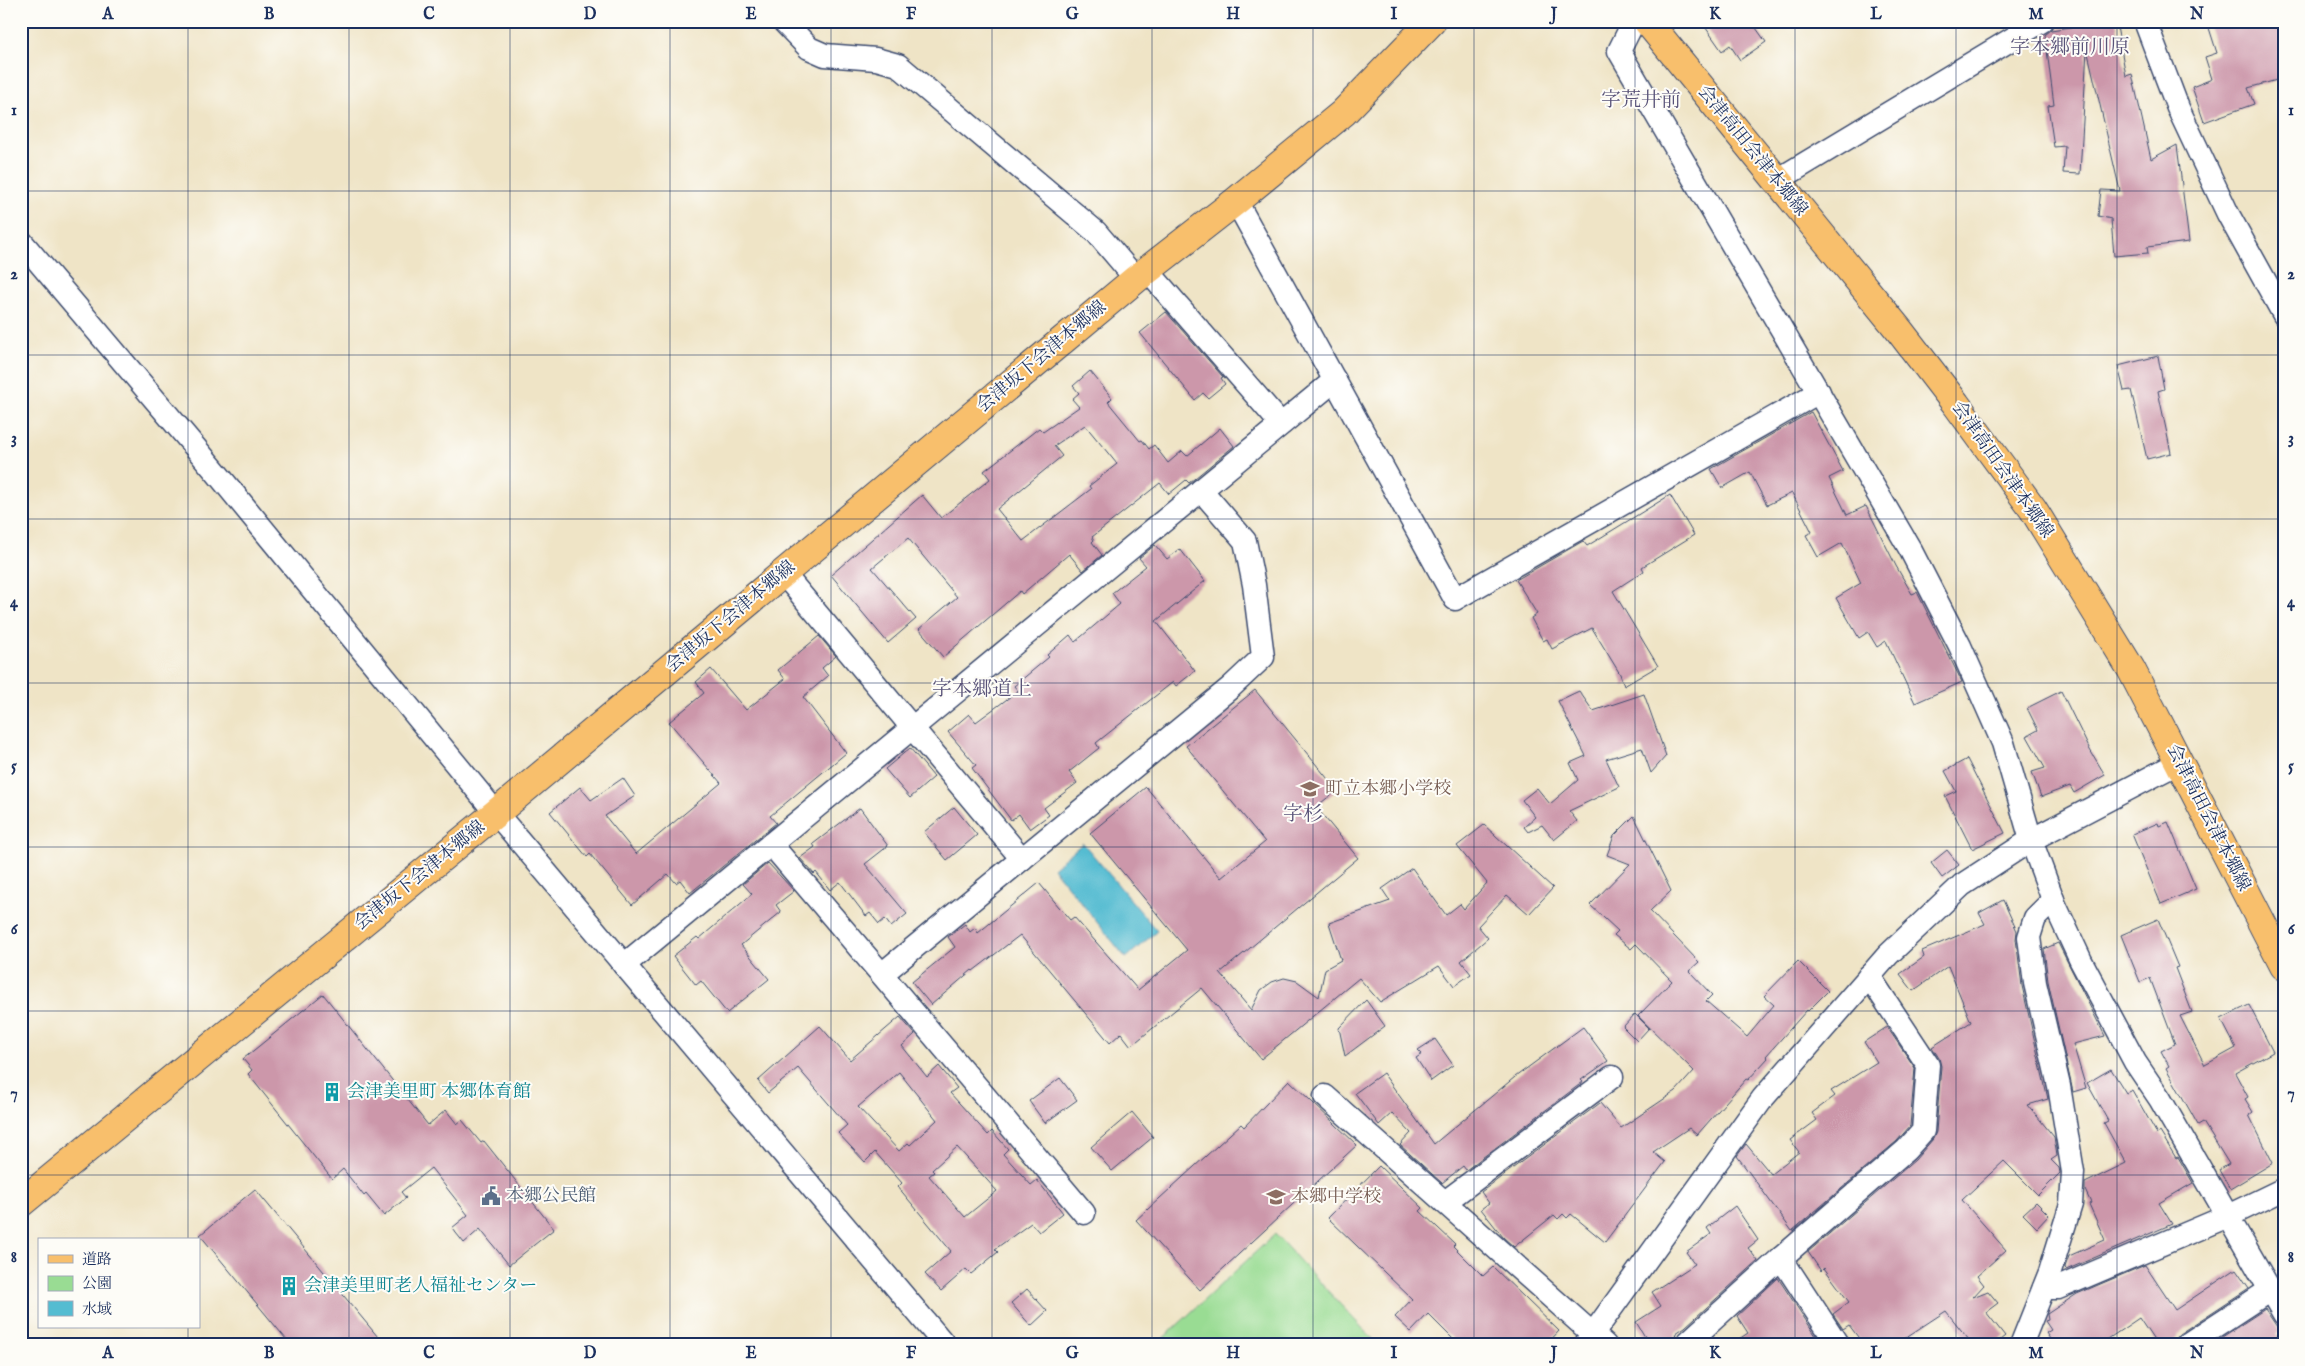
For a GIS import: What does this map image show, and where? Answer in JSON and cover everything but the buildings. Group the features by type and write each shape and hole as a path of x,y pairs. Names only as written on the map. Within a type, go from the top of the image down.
{"main road":[{"name":"会津坂下会津本郷線","path":"21,1203 496,813 1141,275 1343,113 1432,21"},
{"name":"会津高田会津本郷線","path":"1648,21 1956,404 2033,508 2131,669 2284,966"}],"street":[{"path":"783,21 809,48 825,56 876,59 898,65 1096,232 1141,275 1281,424"},
{"path":"1634,21 1619,51 1910,549 1960,646 2003,743 2031,840 2053,900 2081,962 2102,1002 2284,1314"},
{"path":"1776,181 2042,21"},
{"path":"2146,21 2178,108 2228,214 2284,315"},
{"path":"1236,200 1456,599 1819,392"},
{"path":"21,241 216,472 496,813 945,1345"},
{"path":"624,965 1335,380"},
{"path":"882,974 1230,688 1263,657 1254,585 1245,541 1201,490"},
{"path":"783,573 1022,859"},
{"path":"1325,1096 1445,1202 1595,1341 1763,1098 1888,955 1962,885 2031,840 2180,762"},
{"path":"771,844 1084,1213"},
{"path":"2021,1345 2044,1288 2071,1204 2073,1172 2059,1086 2034,983 2028,936 2035,918 2053,900"},
{"path":"1685,1345 1781,1258 1906,1150 1923,1131 1928,1065 1869,976"},
{"path":"1445,1202 1612,1077"},
{"path":"2044,1288 2058,1288 2228,1216 2284,1189"},
{"path":"1781,1258 1838,1345"},
{"path":"2186,1345 2270,1290"}],"green space":[{"path":"1275,1234 1378,1345 1156,1345"}],"water":[{"path":"1083,843 1157,931 1126,958 1053,868"}],"place":[{"name":"町立本郷小学校","path":"1310,789"},
{"name":"会津美里町 本郷体育館","path":"332,1092"},
{"name":"本郷公民館","path":"491,1196"},
{"name":"本郷中学校","path":"1276,1197"},
{"name":"会津美里町老人福祉センター","path":"289,1286"}],"district":[{"name":"字本郷前川原","path":"2070,47"},
{"name":"字荒井前","path":"1641,100"},
{"name":"字本郷道上","path":"982,689"},
{"name":"字杉","path":"1303,814"}]}
